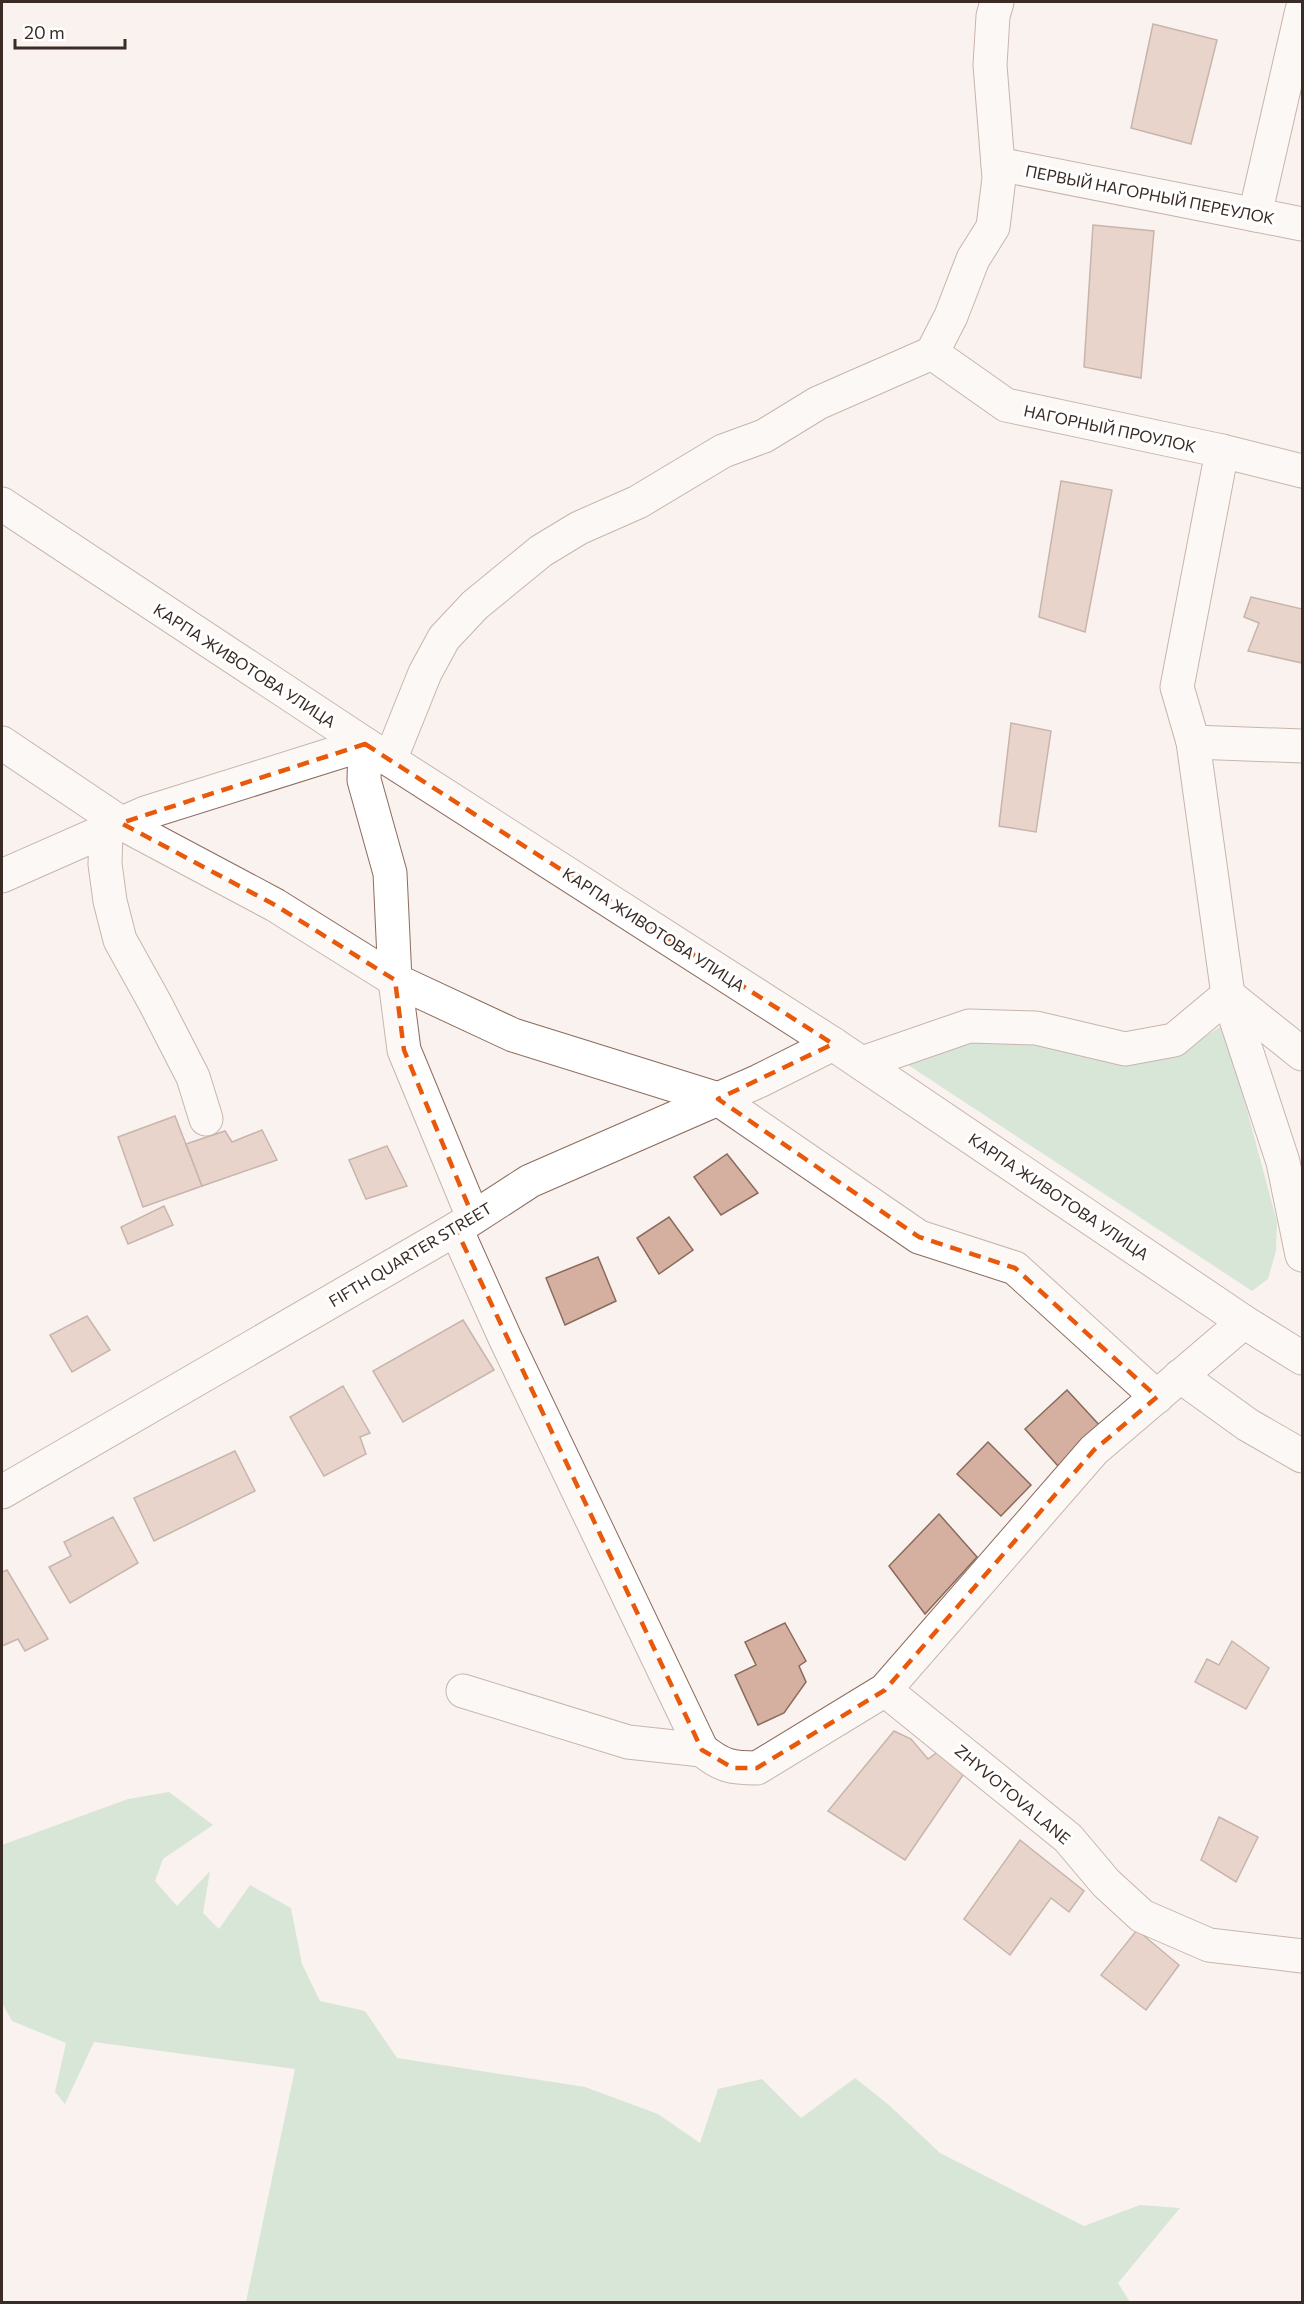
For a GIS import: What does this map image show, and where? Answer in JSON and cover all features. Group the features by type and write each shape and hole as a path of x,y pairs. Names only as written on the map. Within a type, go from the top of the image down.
{"street":[{"path":"997,2 993,16 990,65 999,178 993,227 974,259 951,316 932,353 818,403 764,436 723,451 638,502 579,528 541,551 476,605 444,638 425,674 377,752 364,780 390,873 394,980 404,1050 505,1338 702,1750 716,1762 732,1768 757,1768 885,1690 1094,1450 1244,1322"},
{"path":"1255,214 1302,10"},
{"name":"ПЕРВЫЙ НАГОРНЫЙ ПЕРЕУЛОК","path":"998,164 1302,224"},
{"name":"НАГОРНЫЙ ПРОУЛОК","path":"932,353 1006,405 1302,471"},
{"path":"1222,452 1177,687 1193,742 1228,995 1283,1162 1302,1255"},
{"name":"КАРПА ЖИВОТОВА УЛИЦА","path":"2,504 377,752 862,1063 1244,1322 1302,1358"},
{"path":"1193,742 1302,746"},
{"path":"2,743 114,827 274,905 394,980 513,1035 718,1099 919,1238 1015,1268 1169,1387 1248,1425 1302,1456"},
{"path":"2,876 144,813 377,752"},
{"path":"114,827 105,864 110,901 120,940 193,1077 206,1119"},
{"path":"1228,995 1302,1054"},
{"path":"862,1063 969,1026 1036,1028 1125,1049 1174,1040 1228,995"},
{"name":"FIFTH QUARTER STREET","path":"2,1492 464,1223 530,1180 718,1099 833,1044"},
{"name":"ZHYVOTOVA LANE","path":"885,1690 1068,1838 1106,1883 1142,1916 1209,1944 1302,1956"},
{"path":"463,1691 628,1742 702,1750"}],"highlighted area":[{"path":"365,744 833,1044 718,1099 919,1237 1015,1268 1157,1397 1094,1450 885,1690 757,1768 733,1768 702,1750 456,1229 473,1217 404,1050 395,980 275,905 121,823"}],"green space":[{"path":"1220,1027 1232,1054 1277,1222 1276,1251 1268,1279 1252,1291 902,1061 976,1040 1192,1045"},
{"path":"169,1792 213,1825 163,1859 155,1881 177,1906 210,1871 203,1913 219,1929 250,1885 291,1908 302,1964 320,2001 365,2011 397,2058 585,2087 658,2114 700,2143 718,2089 762,2079 801,2118 855,2078 889,2105 940,2153 1084,2226 1140,2205 1180,2208 1118,2283 1130,2302 246,2302 295,2069 94,2042 65,2104 55,2092 66,2043 12,2021 2,2003 2,1845 128,1799"}],"building":[{"path":"1153,24 1217,40 1191,144 1131,128"},
{"path":"1093,225 1154,231 1141,378 1084,367"},
{"path":"1061,481 1112,490 1085,632 1039,617"},
{"path":"1251,597 1302,609 1302,663 1248,651 1259,623 1244,617"},
{"path":"1011,723 1051,731 1036,832 999,826"},
{"path":"175,1116 202,1186 143,1207 118,1137"},
{"path":"262,1130 277,1160 202,1186 186,1144 225,1131 232,1142"},
{"path":"387,1146 407,1186 366,1199 349,1160"},
{"path":"727,1154 758,1193 721,1215 694,1177"},
{"path":"164,1206 173,1225 128,1244 121,1227"},
{"path":"669,1217 693,1250 659,1274 637,1238"},
{"path":"598,1257 616,1301 565,1325 546,1278"},
{"path":"87,1316 110,1350 72,1372 50,1335"},
{"path":"463,1320 494,1370 403,1422 373,1371"},
{"path":"343,1386 370,1433 360,1437 366,1454 324,1476 290,1417"},
{"path":"1067,1390 1102,1428 1058,1466 1025,1429"},
{"path":"988,1442 1031,1485 1001,1516 957,1474"},
{"path":"235,1451 255,1491 154,1541 134,1498"},
{"path":"939,1514 977,1557 925,1614 889,1566"},
{"path":"113,1517 138,1563 70,1603 49,1567 71,1556 64,1542"},
{"path":"7,1570 48,1639 25,1651 18,1639 2,1646 2,1572"},
{"path":"785,1623 806,1661 799,1666 806,1682 784,1713 758,1725 735,1675 756,1665 745,1642"},
{"path":"1232,1641 1269,1668 1246,1709 1195,1682 1207,1659 1219,1665"},
{"path":"894,1731 911,1739 928,1759 943,1748 965,1772 905,1860 828,1811"},
{"path":"1219,1817 1258,1837 1236,1882 1201,1860"},
{"path":"1020,1840 1084,1891 1069,1912 1051,1898 1010,1955 964,1919"},
{"path":"1137,1930 1179,1965 1146,2010 1101,1975"}]}
